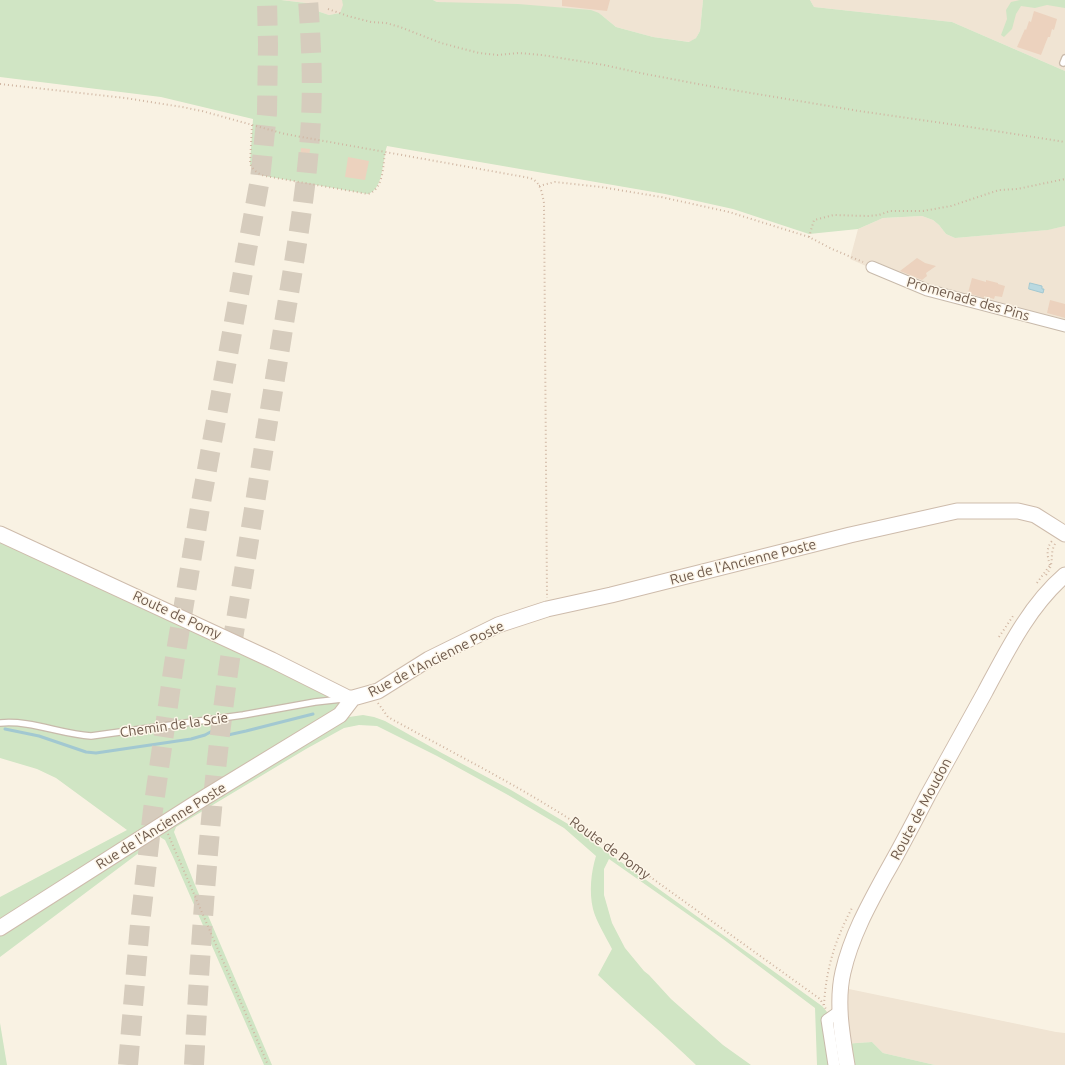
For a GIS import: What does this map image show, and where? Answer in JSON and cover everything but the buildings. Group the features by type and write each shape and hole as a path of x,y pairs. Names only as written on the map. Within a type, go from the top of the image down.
{"street":[{"name":"Promenade des Pins","path":"872,266 927,290 1065,326"},
{"name":"Rue de l'Ancienne Poste","path":"0,928 340,715 351,698 378,691 429,659 498,626 547,609 611,595 850,535 957,511 1018,511 1035,515 1060,535"},
{"name":"Route de Pomy","path":"0,534 351,698"},
{"name":"Route de Moudon","path":"847,1065 843,1044 840,1010 843,972 852,941 876,891 998,666 1034,609 1060,573"},
{"path":"834,1065 828,1020 840,1010"}],"lane":[{"name":"Chemin de la Scie","path":"0,723 17,722 72,734 95,735 243,715 315,702 351,698"}],"path":[{"path":"328,9 372,22 386,23 400,27 441,42 479,53 498,55 519,53 542,55 851,110 1065,142"},
{"path":"0,84 125,98 182,107 202,111 285,134 536,180 542,192 544,203 547,609"},
{"path":"252,125 250,164 257,174 265,176 368,194 375,191 379,185 385,152"},
{"path":"809,236 814,220 822,217 834,215 873,215 890,211 923,211 951,206 999,190 1017,190 1065,179"},
{"path":"539,186 555,182 568,183 661,198 728,212 809,236 832,249 872,266"},
{"path":"1060,535 1049,544 1047,553 1050,564 1060,573"},
{"name":"Route de Pomy","path":"371,693 388,717 571,820 820,999 829,1014 840,1010"},
{"path":"164,824 268,1065"}],"shaded area":[{"path":"281,0 342,0 344,5 340,13 329,15 317,11 306,3"},
{"path":"433,0 703,0 700,31 696,38 690,42 653,37 616,27 599,13 437,2"},
{"path":"810,0 1065,0 1065,71 952,22 814,7"},
{"path":"922,216 933,220 946,234 955,238 1047,230 1065,226 1065,328 916,288 850,259 858,229 883,218"},
{"path":"844,988 1065,1033 1065,1065 935,1065 883,1053 872,1042 843,1044"}],"green space":[{"path":"0,0 281,0 306,3 317,11 329,15 340,13 343,5 342,0 433,0 437,2 518,4 591,10 599,13 616,27 653,37 689,42 696,38 700,31 703,0 810,0 814,7 952,22 1065,71 1065,226 1048,230 955,238 946,234 933,220 922,216 883,218 858,229 809,234 733,209 665,194 387,146 380,180 373,191 368,194 265,176 256,172 250,164 253,119 161,97 0,77"},
{"path":"1020,0 1065,0 1065,8 1047,5 1035,8 1021,6 1016,14 1012,29 1004,37 1001,35 1007,19 1006,10 1011,2"},
{"path":"0,534 353,698 0,922 0,897 127,830 56,778 37,769 0,758"},
{"path":"363,715 385,721 511,790 568,824 822,1006 827,1012 834,1026 843,1065 817,1065 815,1008 723,939 609,859 604,869 604,895 612,923 625,948 644,971 671,999 723,1045 751,1065 696,1065 598,975 612,949 596,919 593,909 591,882 596,856 564,828 437,756 377,726 359,725 344,728 176,827 174,832 272,1065 264,1065 174,859 165,840 160,837 0,957 0,932 342,718"},
{"path":"0,1023 7,1065 0,1065"},
{"path":"872,1042 883,1053 935,1065 847,1065 843,1044"}],"water":[{"path":"1030,283 1042,286 1042,289 1044,289 1043,293 1029,289"}],"waterway":[{"path":"5,729 39,736 86,752 96,753 191,739 205,735 214,730 228,735 313,714"}],"tunnel":[{"path":"128,1065 140,924 153,810 174,664 200,508 260,179 267,113 267,0"},
{"path":"194,1065 204,897 220,731 236,620 303,205 306,177 312,89 308,0"}]}
